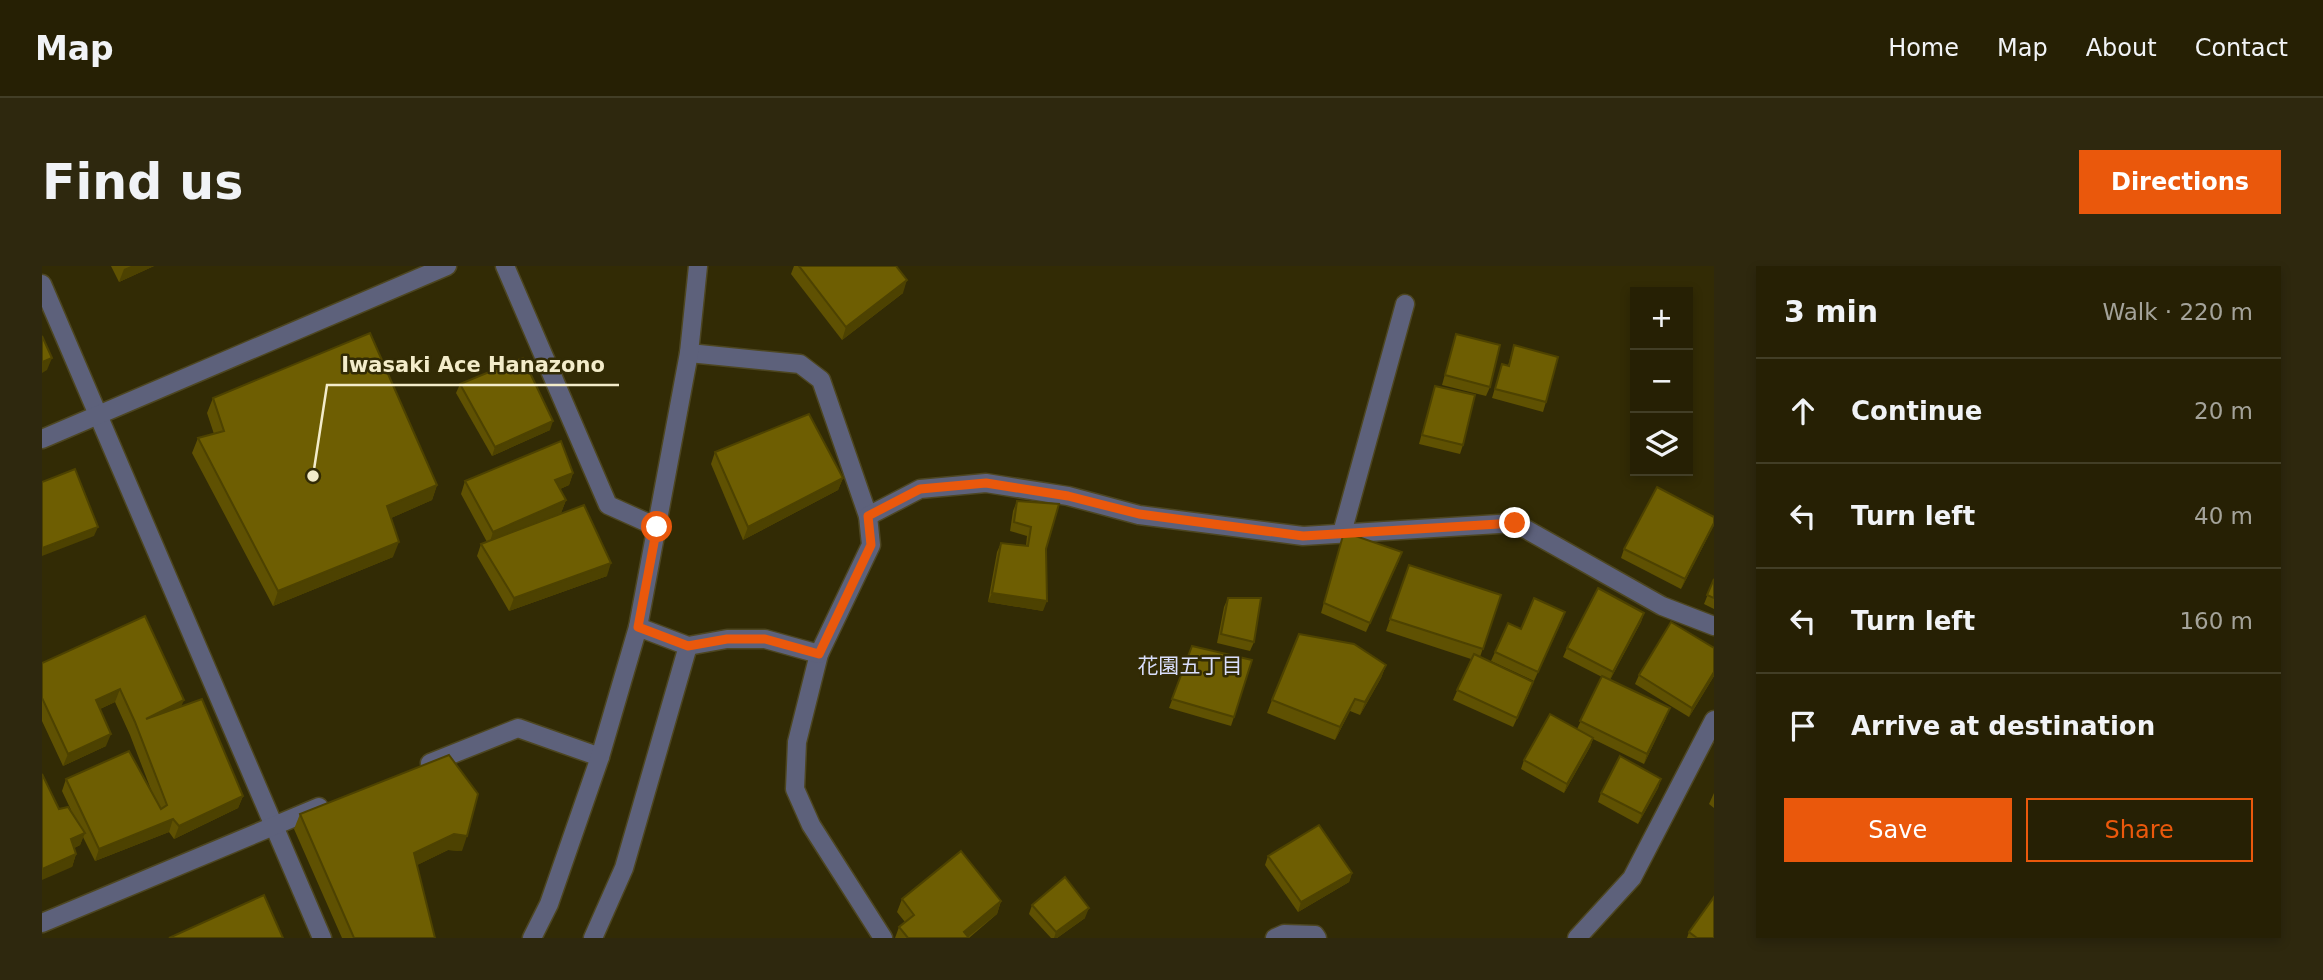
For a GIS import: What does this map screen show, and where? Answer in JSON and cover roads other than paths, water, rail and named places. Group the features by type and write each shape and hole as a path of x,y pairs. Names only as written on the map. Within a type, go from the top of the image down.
{"street":[{"path":"42,439 447,266"},
{"path":"505,266 608,505 657,527"},
{"path":"532,938 549,904 600,757 638,627 689,353 698,266"},
{"path":"42,284 322,938"},
{"path":"1342,533 1405,304"},
{"path":"689,353 800,363 821,380 868,516 871,545 819,654 797,742 794,789 811,825 883,938"},
{"path":"868,516 920,489 986,483 1068,496 1139,514 1191,523 1303,536 1515,523 1662,606 1714,626"},
{"path":"638,627 688,646 727,639 765,639 819,654"},
{"path":"593,938 624,868 688,646"},
{"path":"1577,938 1632,878 1714,720"},
{"path":"415,769 518,728 600,757"},
{"path":"42,923 337,800"},
{"path":"1275,938 1284,934 1315,935 1317,938"}],"place":[{"name":"Iwasaki Ace Hanazono","path":"313,476"}],"district":[{"name":"花園五丁目","path":"1190,666"}]}
